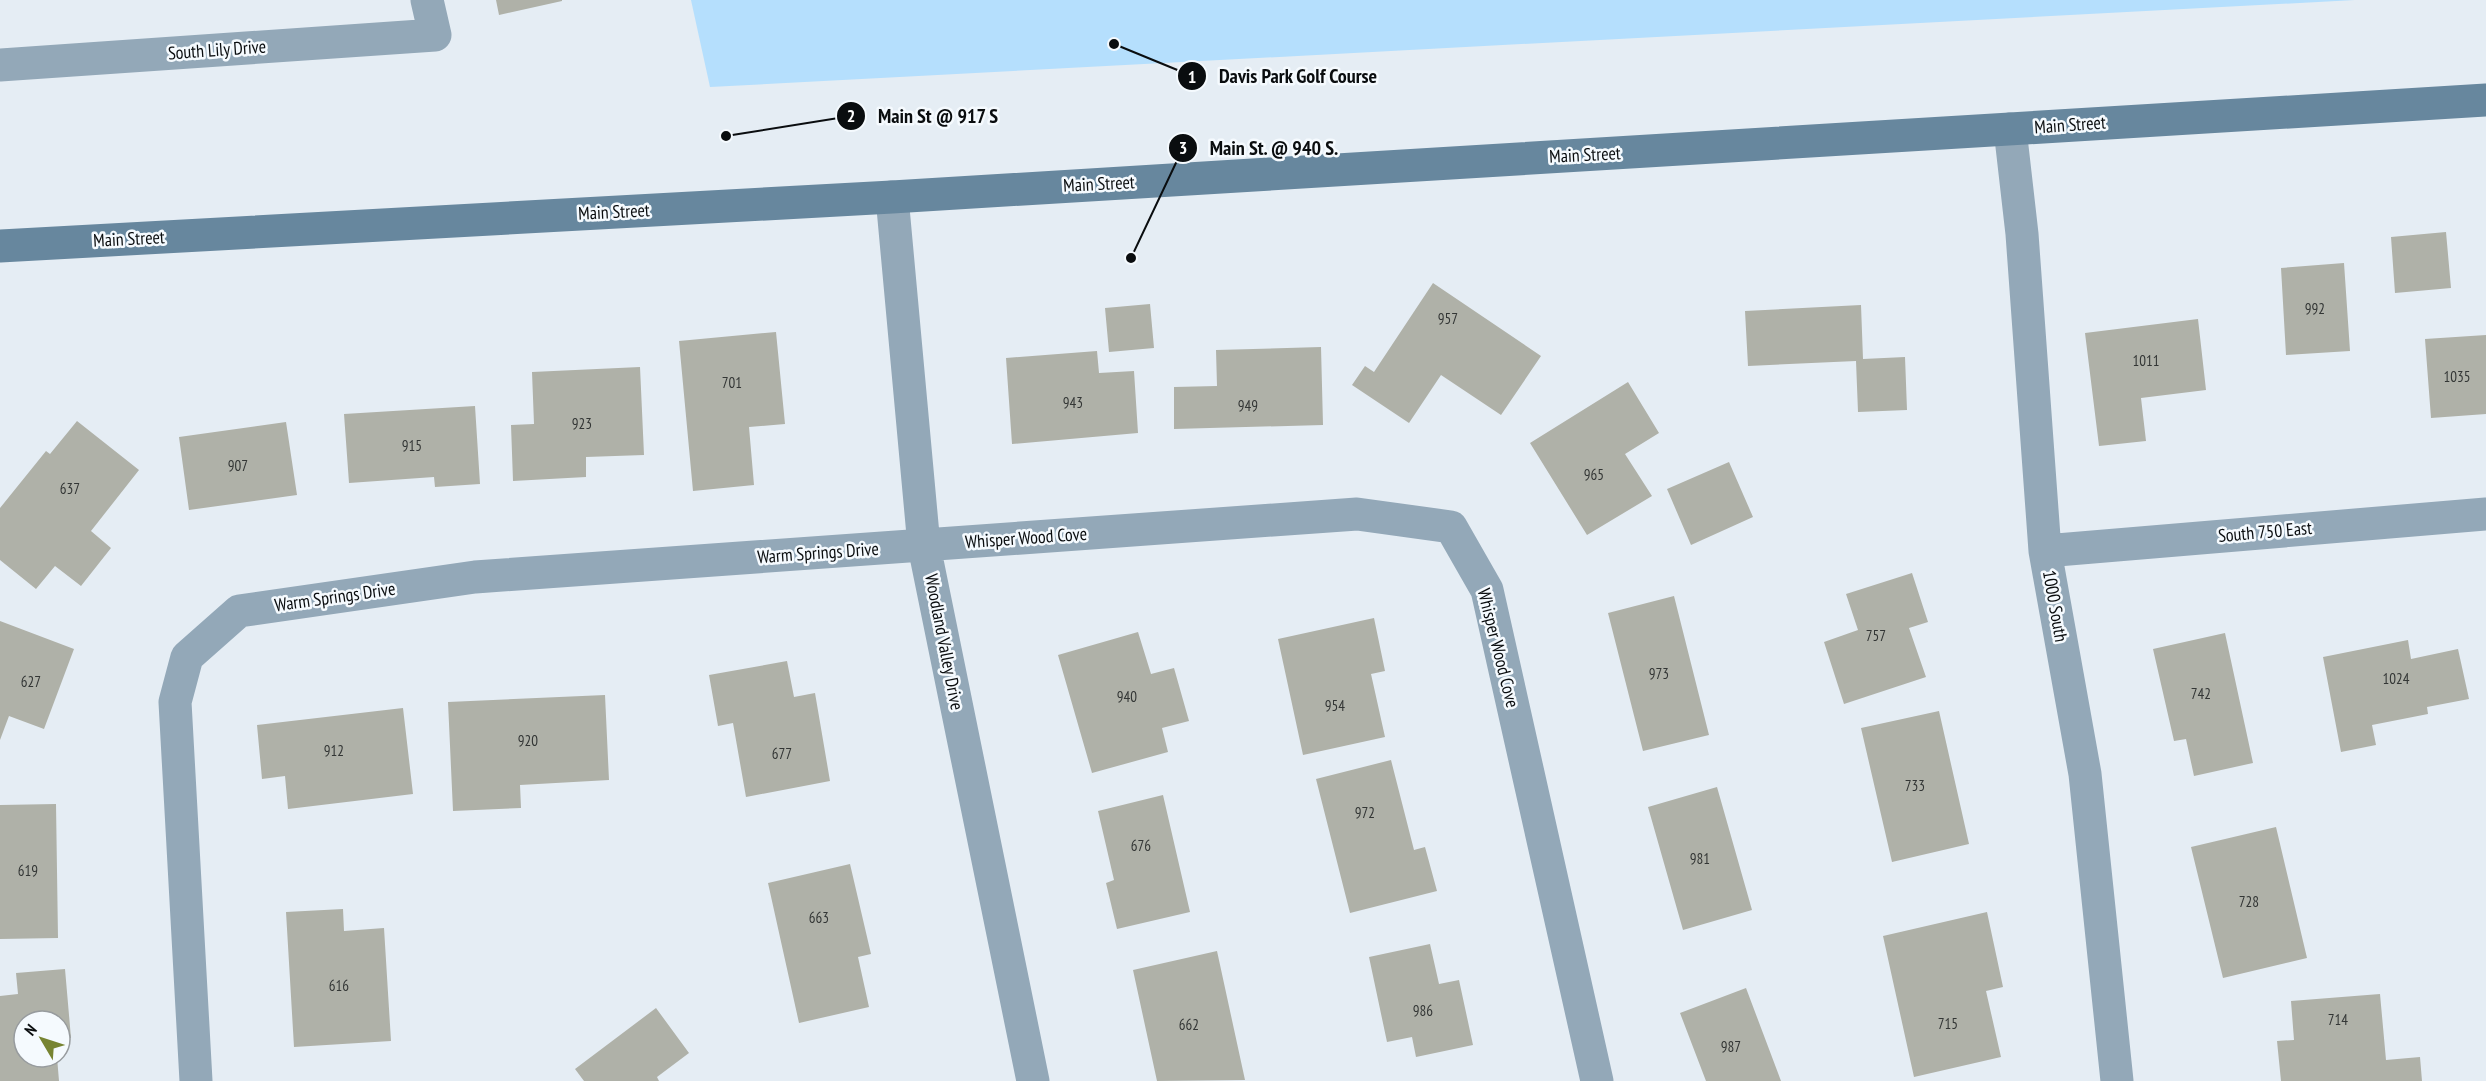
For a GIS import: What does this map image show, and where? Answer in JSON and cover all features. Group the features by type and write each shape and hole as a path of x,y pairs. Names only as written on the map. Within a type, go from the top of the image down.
{"main road":[{"name":"Main Street","path":"0,246 892,197 2486,100"}],"street":[{"name":"South Lily Drive","path":"0,65 435,35 427,0"},
{"name":"1000 South","path":"2010,129 2022,234 2045,551 2085,774 2116,1081"},
{"name":"Woodland Valley Drive","path":"892,197 924,546 1033,1081"},
{"name":"Whisper Wood Cove","path":"924,546 1358,514 1451,527 1487,590 1598,1081"},
{"name":"South 750 East","path":"2045,551 2486,514"},
{"name":"Warm Springs Drive","path":"196,1081 175,702 187,657 239,611 476,577 924,546"}],"shaded area":[{"path":"691,0 2355,0 710,87"}],"building":[{"path":"496,0 562,0 562,1 499,15"},
{"path":"2446,232 2451,288 2395,293 2391,237"},
{"path":"2344,263 2350,351 2286,355 2281,268"},
{"path":"1433,283 1541,356 1501,415 1441,375 1409,423 1352,385 1365,366 1374,372"},
{"path":"1150,304 1154,348 1109,352 1105,308"},
{"path":"1861,305 1863,359 1905,357 1907,410 1858,412 1856,361 1748,366 1745,311"},
{"path":"2198,319 2206,390 2141,398 2146,441 2099,446 2085,333"},
{"path":"776,332 785,424 749,427 754,485 693,491 679,341"},
{"path":"2486,335 2486,414 2431,418 2425,339"},
{"path":"1321,347 1323,425 1174,429 1174,387 1217,386 1216,350"},
{"path":"1097,351 1099,373 1134,371 1138,433 1012,444 1006,358"},
{"path":"640,367 644,455 586,457 586,477 513,481 511,425 534,424 532,372"},
{"path":"1628,382 1659,433 1625,454 1652,496 1587,535 1530,443"},
{"path":"475,406 480,484 435,487 434,477 349,483 344,414"},
{"path":"77,421 139,470 91,531 111,548 81,586 55,566 36,589 0,560 0,508 46,451 50,454"},
{"path":"286,422 297,495 189,510 179,437"},
{"path":"1729,462 1753,517 1691,545 1667,489"},
{"path":"1912,573 1928,622 1909,628 1926,677 1844,704 1824,642 1858,630 1846,594"},
{"path":"1674,596 1709,735 1643,751 1608,613"},
{"path":"1374,618 1385,671 1371,674 1385,737 1303,755 1278,639"},
{"path":"0,621 74,649 44,729 9,716 0,740"},
{"path":"1138,632 1151,674 1174,668 1189,721 1162,728 1168,752 1092,773 1058,655"},
{"path":"2225,633 2253,763 2194,776 2186,739 2174,741 2153,649"},
{"path":"2408,640 2411,659 2458,649 2469,699 2427,707 2428,714 2372,725 2376,745 2341,752 2323,657"},
{"path":"787,661 794,697 815,693 830,781 746,797 733,723 718,726 709,675"},
{"path":"605,695 609,780 520,785 521,808 453,811 448,702"},
{"path":"403,708 413,794 288,809 285,776 262,779 257,725"},
{"path":"1939,711 1969,844 1892,862 1861,728"},
{"path":"1391,760 1414,850 1425,847 1437,891 1350,913 1316,779"},
{"path":"1717,787 1752,910 1683,930 1648,807"},
{"path":"1163,795 1190,912 1117,929 1106,883 1114,880 1098,811"},
{"path":"56,804 58,938 0,939 0,805"},
{"path":"2276,827 2307,958 2223,978 2191,847"},
{"path":"850,864 871,954 858,957 869,1007 799,1023 768,883"},
{"path":"343,909 344,931 384,928 391,1041 294,1047 286,912"},
{"path":"1987,912 2003,987 1986,991 2001,1057 1914,1077 1883,936"},
{"path":"1430,944 1439,984 1459,980 1473,1045 1416,1057 1412,1037 1387,1042 1369,957"},
{"path":"1217,951 1245,1080 1157,1081 1133,970"},
{"path":"65,969 68,1009 12,1009 12,1069 58,1069 59,1081 0,1081 0,996 18,994 16,973"},
{"path":"1746,988 1781,1081 1706,1081 1680,1013"},
{"path":"2380,994 2386,1060 2420,1057 2422,1081 2281,1081 2277,1041 2294,1040 2291,1001"},
{"path":"656,1008 689,1053 657,1077 659,1081 584,1081 575,1069"}],"place":[{"name":"Davis Park Golf Course","path":"1114,44"},
{"name":"Main St @ 917 S","path":"726,136"},
{"name":"Main St. @ 940 S.","path":"1131,258"}]}
